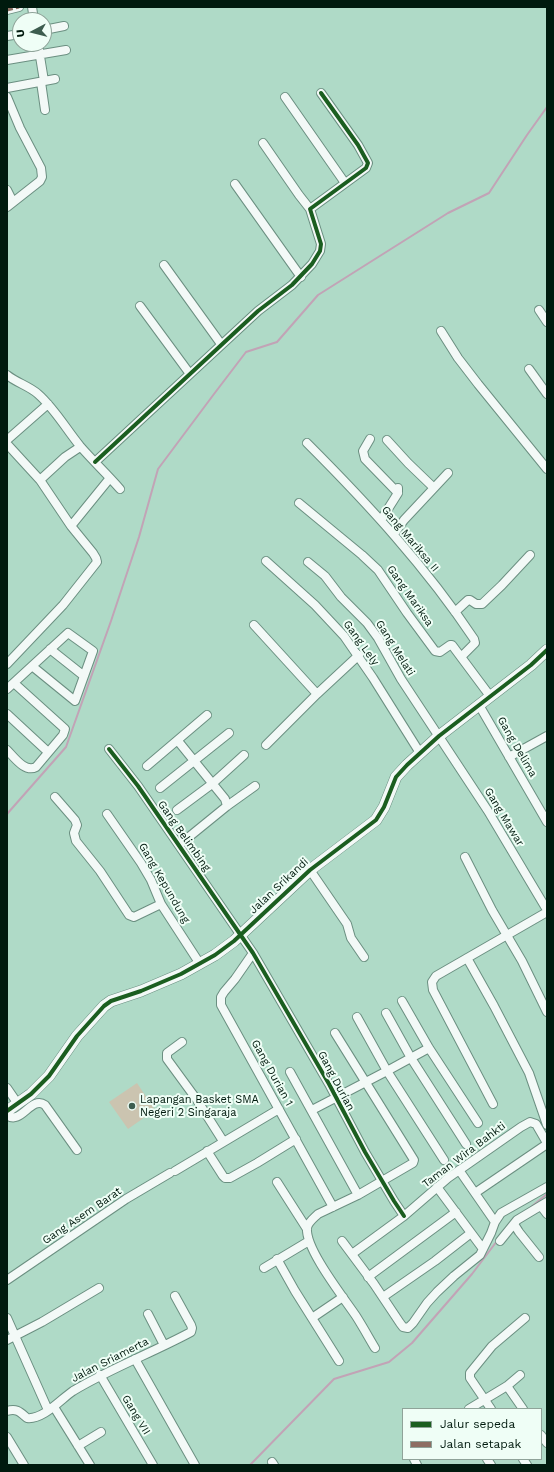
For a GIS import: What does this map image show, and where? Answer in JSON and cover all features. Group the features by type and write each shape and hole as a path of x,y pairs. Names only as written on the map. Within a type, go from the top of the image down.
{"street":[{"path":"7,10 19,7"},
{"path":"52,28 64,26"},
{"path":"7,60 66,50"},
{"path":"39,52 45,110"},
{"path":"7,88 56,79"},
{"path":"310,209 366,168 368,164 368,161 321,93"},
{"path":"7,97 20,128 39,163 42,175 40,181 10,205 7,190"},
{"path":"285,97 345,183"},
{"path":"95,462 221,344 301,276 312,264 320,251 320,240 310,209 263,143"},
{"path":"236,184 301,276"},
{"path":"164,265 221,344"},
{"path":"140,306 190,374"},
{"path":"539,310 547,322"},
{"path":"441,331 458,358 547,469"},
{"path":"529,369 547,394"},
{"path":"7,375 33,390 48,404 80,446 120,489"},
{"path":"7,440 48,404"},
{"path":"370,439 364,451 365,459 398,489 381,520"},
{"path":"387,440 434,488"},
{"name":"Gang Mariksa II","path":"307,443 394,534 455,612 474,639 475,643 462,656"},
{"path":"7,444 40,480 71,526 96,558 96,562 63,605 7,664"},
{"path":"40,480 80,446"},
{"path":"394,534 399,526 448,473"},
{"path":"71,526 110,478"},
{"name":"Gang Mariksa","path":"299,504 378,570 407,613 436,651 440,652 452,645 462,656 490,696"},
{"path":"455,612 468,600 476,604 482,604 530,555"},
{"name":"Gang Lely","path":"266,561 326,615 344,636 359,655 420,753"},
{"name":"Gang Melati","path":"308,562 325,576 339,594 367,624 381,643 401,679 439,736"},
{"path":"254,625 317,694"},
{"path":"7,689 50,649 68,633 93,651 75,701 32,666"},
{"path":"50,649 84,676"},
{"name":"Jalan Srikandi","path":"7,1111 31,1094 49,1076 77,1036 104,1006 111,1001 161,983 200,964 226,948 310,870 376,820 384,807 396,777 420,753 479,704 531,665 547,650"},
{"path":"266,745 359,655"},
{"path":"7,750 27,768 32,769 36,767 63,735 65,729 14,683"},
{"name":"Gang Delima","path":"479,704 547,822"},
{"path":"7,714 48,752"},
{"path":"147,766 207,715"},
{"path":"160,788 193,760 229,733"},
{"name":"Gang Mawar","path":"439,736 488,811 547,911"},
{"path":"509,758 547,736"},
{"path":"178,741 225,799 227,806"},
{"name":"Gang Belimbing","path":"109,749 138,786 253,953"},
{"path":"177,810 212,784 244,755"},
{"path":"179,845 227,806 256,786"},
{"path":"55,797 75,820 77,825 74,833 76,840 100,871 129,915 134,917 161,904"},
{"name":"Gang Kepundung","path":"106,814 141,863 151,880 161,904 200,964"},
{"path":"465,857 506,935 522,961 547,1012"},
{"path":"310,870 347,924 351,938 364,957"},
{"path":"493,1104 432,990 432,982 436,976 547,911"},
{"name":"Gang Durian","path":"253,953 336,1097 382,1182 404,1216"},
{"name":"Gang Durian 1","path":"253,953 224,992 221,1005 333,1207"},
{"path":"467,958 529,1072 547,1125"},
{"path":"402,1001 429,1048 478,1124"},
{"path":"386,1014 411,1058 466,1144"},
{"path":"357,1017 387,1071 444,1160"},
{"path":"307,1229 312,1219 382,1182 413,1163 414,1160 335,1033"},
{"path":"182,1042 167,1053 167,1059 197,1100 223,1141"},
{"path":"312,1110 429,1048"},
{"path":"290,1072 358,1195"},
{"path":"7,1088 18,1104"},
{"path":"7,1115 16,1118 35,1104 42,1103 45,1105 77,1150"},
{"name":"Gang Asem Barat","path":"7,1280 126,1199 279,1108"},
{"name":"Taman Wira Bahkti","path":"352,1254 404,1216 437,1186 530,1122 536,1124 547,1144"},
{"path":"207,1151 223,1176 230,1178 296,1139"},
{"path":"475,1193 547,1144"},
{"path":"459,1170 494,1222"},
{"path":"277,1182 307,1229 309,1241 320,1262 375,1348"},
{"path":"437,1186 483,1249"},
{"path":"342,1241 403,1327 408,1328 414,1323 427,1303 437,1292 480,1255 491,1233 494,1222 504,1210 547,1187"},
{"path":"500,1241 517,1220 544,1204 547,1214"},
{"path":"368,1277 456,1212"},
{"path":"514,1224 539,1257"},
{"path":"383,1297 435,1261 471,1233"},
{"path":"264,1268 309,1241"},
{"path":"277,1259 339,1361"},
{"path":"7,1340 99,1288"},
{"name":"Jalan Sriamerta","path":"7,1411 18,1410 27,1418 31,1419 51,1409 66,1396 100,1376 185,1336 192,1330 191,1325 175,1296"},
{"path":"312,1318 343,1297"},
{"path":"148,1314 164,1345"},
{"path":"7,1318 51,1409 90,1465"},
{"path":"490,1408 470,1378 470,1373 492,1346 525,1318"},
{"path":"135,1359 195,1465"},
{"path":"471,1408 507,1386 520,1375"},
{"name":"Gang VII","path":"100,1376 153,1465"},
{"path":"507,1386 522,1408"},
{"path":"78,1446 101,1432"},
{"path":"7,1437 24,1465"}],"shaded area":[{"name":"Lapangan Basket SMA Negeri 2 Singaraja","path":"137,1083 155,1110 128,1129 109,1102"}],"waterway":[{"path":"7,814 66,747 139,537 158,469 246,352 277,342 318,295 448,213 489,193 547,107"},
{"path":"531,1207 547,1194"},
{"path":"250,1465 334,1379 389,1362 412,1343 472,1274 497,1241"}],"marked path":[{"path":"7,10 19,7"}],"cycle path":[{"path":"95,462 258,311 292,285 312,264 320,251 321,244 310,209 366,168 368,163 358,145 321,93"},
{"path":"7,1111 31,1094 49,1076 77,1036 104,1006 111,1001 141,991 181,974 215,955 234,941 310,870 376,820 384,807 396,777 407,765 439,736 531,665 547,650"},
{"path":"109,749 138,786 253,953 329,1084 365,1152 404,1216"}],"place":[{"name":"Lapangan Basket SMA Negeri 2 Singaraja","path":"132,1106"}]}
